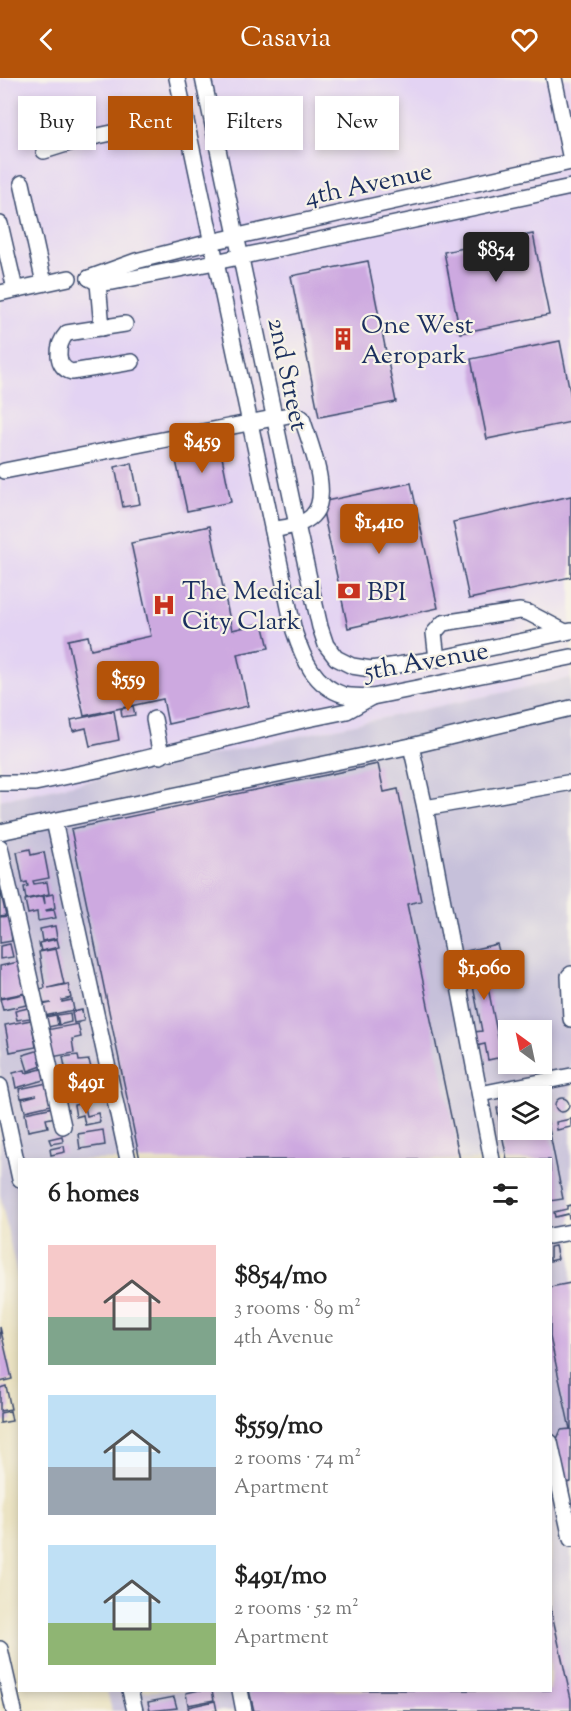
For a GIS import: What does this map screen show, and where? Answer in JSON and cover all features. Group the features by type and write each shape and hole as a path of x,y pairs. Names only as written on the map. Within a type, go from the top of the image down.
{"street":[{"name":"2nd Street","path":"177,78 301,665"},
{"path":"205,85 213,78"},
{"path":"554,78 571,161"},
{"name":"2nd Street","path":"205,85 274,418 323,636 326,645 336,658 352,666"},
{"path":"45,151 78,140 108,134"},
{"name":"4th Avenue","path":"106,278 136,261 211,242 571,161"},
{"path":"22,183 44,283"},
{"name":"4th Avenue","path":"106,278 215,262 571,188"},
{"path":"369,207 373,229"},
{"path":"0,224 8,291 69,278"},
{"path":"102,328 106,278"},
{"path":"125,324 66,333 59,346 61,366 66,371 72,372 132,362"},
{"path":"4,471 296,415 302,418 322,493 321,502 312,516 297,525 273,530"},
{"path":"436,659 434,633 443,623 520,611 568,631"},
{"name":"5th Avenue","path":"352,666 372,669 436,659 568,631"},
{"name":"5th Avenue","path":"301,665 322,685 345,695 372,697 571,657"},
{"path":"0,783 35,783 161,756 347,711 372,697"},
{"path":"0,832 411,746 571,708"},
{"path":"154,719 161,756"},
{"path":"411,746 425,808 492,1158"},
{"path":"425,808 567,783"},
{"path":"54,821 128,1158"},
{"path":"0,847 63,1126"},
{"path":"571,974 568,985 571,1019"},
{"path":"480,1094 571,1076"},
{"path":"0,1086 18,1170"},
{"path":"552,1236 571,1232"},
{"path":"552,1451 571,1539"},
{"path":"0,1649 14,1711"},
{"path":"130,1692 135,1711"},
{"path":"240,1692 244,1711"}],"shaded area":[{"path":"0,78 571,78 571,678 0,800"},
{"path":"571,678 571,1711 112,1711 107,1692 552,1692 552,1158 18,1158 18,1280 0,1195 0,800"}],"building":[{"path":"533,234 549,315 460,333 444,252"},
{"name":"One West Aeropark","path":"368,261 396,402 319,417 291,276"},
{"path":"560,341 571,397 571,422 487,439 471,359"},
{"path":"218,437 231,502 187,511 173,447"},
{"path":"132,463 140,504 123,507 115,467"},
{"path":"411,483 438,608 348,628 321,502"},
{"path":"571,496 571,577 469,599 453,522"},
{"path":"210,526 232,630 263,623 269,648 237,654 248,706 168,724 163,699 84,716 68,640 88,636 91,649 151,636 131,543"},
{"path":"133,706 135,715 122,717 121,709"},
{"path":"114,711 119,740 90,746 86,728 73,731 71,720"},
{"path":"378,764 384,792 398,789 421,901 407,904 460,1158 140,1158 71,829"},
{"path":"30,849 31,855 44,852 49,878 33,881 34,884 47,882 49,894 26,899 24,887 28,886 27,882 23,883 17,852"},
{"path":"0,890 6,915 0,916"},
{"path":"53,894 55,908 46,911 54,910 56,918 38,921 37,912 28,914 25,900 43,896 45,904 44,896"},
{"path":"9,916 12,941 0,943 0,917"},
{"path":"55,926 57,938 42,941 40,929"},
{"path":"57,939 59,947 41,951 39,943"},
{"path":"10,944 13,957 0,959 0,946"},
{"path":"497,944 500,955 482,958 498,1037 498,1058 488,1060 485,1044 476,1046 474,1032 482,1031 466,951"},
{"path":"56,949 64,984 48,988 68,984 71,998 62,1000 62,1002 72,1000 74,1010 44,1016 42,1005 51,1003 42,1004 39,989 45,988 39,952"},
{"path":"23,961 30,992 0,998 0,966"},
{"path":"24,994 27,1005 3,1010 0,999"},
{"path":"28,1008 30,1018 17,1020 15,1011"},
{"path":"82,1010 84,1021 74,1023 72,1012"},
{"path":"70,1013 71,1022 59,1025 57,1015"},
{"path":"56,1015 58,1025 48,1027 46,1017"},
{"path":"31,1020 36,1047 10,1052 5,1025"},
{"path":"78,1024 81,1037 72,1039 74,1053 52,1057 46,1030"},
{"path":"40,1050 45,1065 28,1071 23,1055"},
{"path":"78,1055 79,1061 89,1060 91,1068 66,1072 63,1057"},
{"path":"45,1068 47,1079 16,1088 13,1073 25,1070 26,1073"},
{"path":"47,1083 51,1105 25,1111 22,1099 37,1095 21,1098 19,1089"},
{"path":"85,1085 87,1094 73,1096 71,1088"},
{"path":"562,1098 567,1100 569,1105 567,1110 562,1112 557,1110 555,1105 557,1100"},
{"path":"84,1103 87,1116 98,1113 100,1122 85,1125 83,1115 76,1117 74,1105"},
{"path":"54,1107 56,1117 46,1119 48,1127 28,1131 25,1113"},
{"path":"571,1119 571,1127 557,1130 556,1122"},
{"path":"103,1130 105,1145 80,1149 78,1134"},
{"path":"62,1136 63,1142 51,1144 49,1139"},
{"path":"503,1140 551,1140 563,1199 552,1201 552,1158 507,1158"},
{"path":"64,1146 65,1152 51,1155 50,1149"},
{"path":"571,1205 571,1218 568,1214 555,1217 554,1212 567,1209 567,1206"},
{"path":"555,1246 558,1259 552,1260 552,1247"},
{"path":"571,1283 571,1482 566,1483 557,1439 561,1430 570,1429 552,1346 552,1287"},
{"path":"0,1327 12,1379 0,1382"},
{"path":"6,1386 11,1409 0,1411 0,1388"},
{"path":"10,1411 12,1421 0,1423 0,1413"},
{"path":"552,1614 571,1699 571,1711 254,1711 249,1692 552,1692"},
{"path":"212,1692 214,1700 188,1705 186,1693"},
{"path":"174,1697 177,1708 150,1711 148,1702"},
{"path":"215,1701 217,1711 189,1711 188,1707"}],"place":[{"name":"One West Aeropark","path":"343,339"},
{"name":"BPI","path":"349,591"},
{"name":"The Medical City Clark","path":"164,605"}]}
